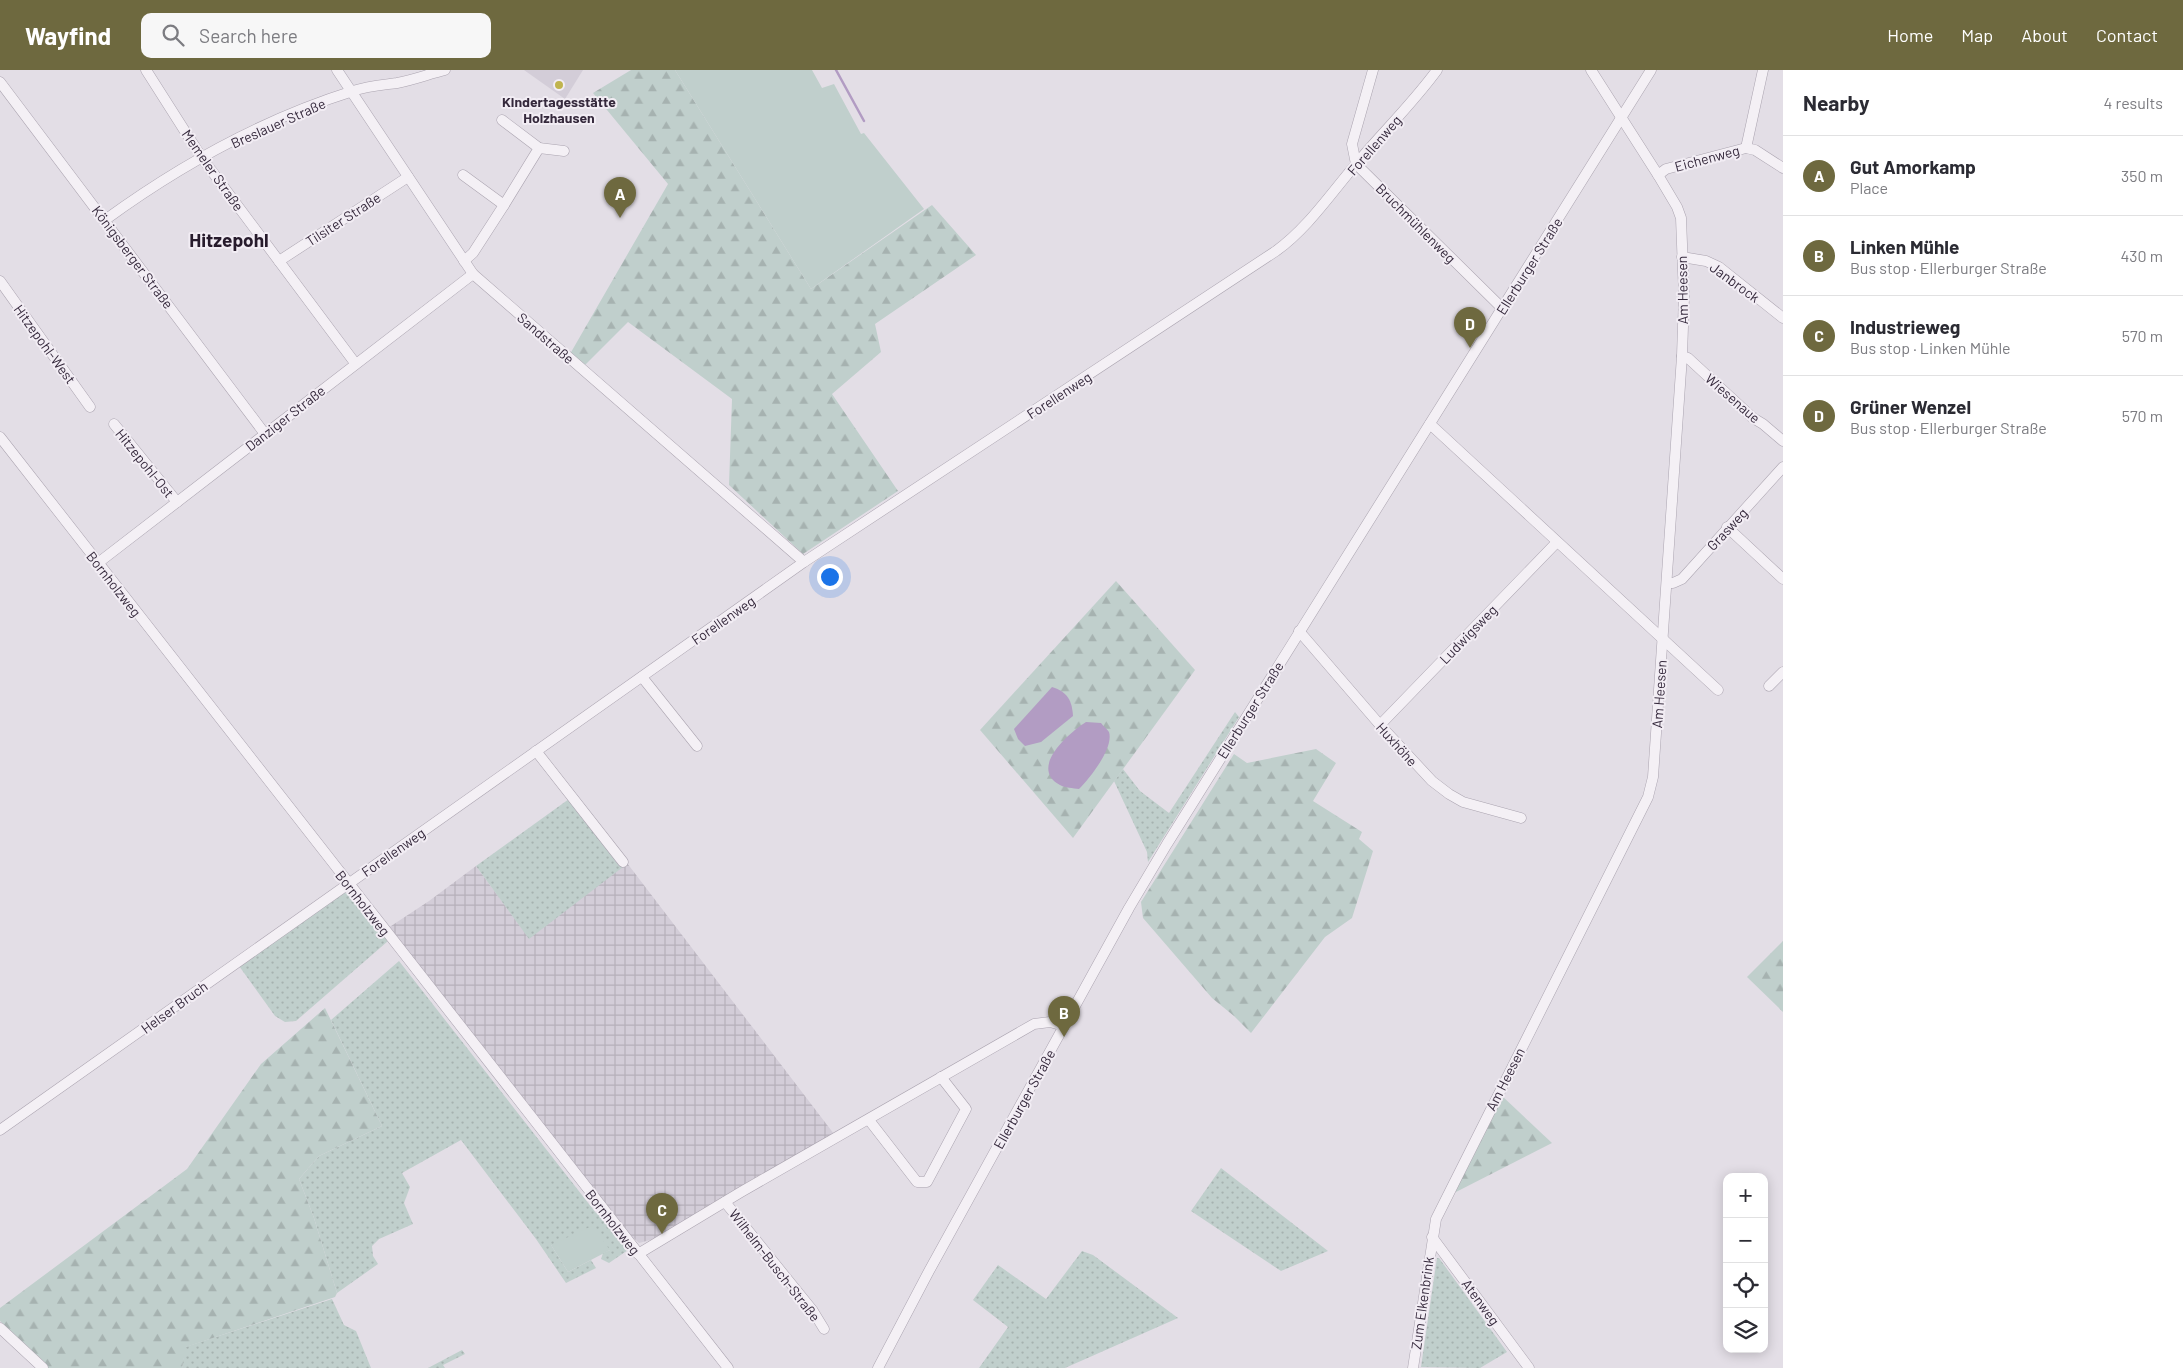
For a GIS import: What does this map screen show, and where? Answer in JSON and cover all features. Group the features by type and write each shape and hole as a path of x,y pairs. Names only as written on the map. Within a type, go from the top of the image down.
{"street":[{"name":"Memeler Straße","path":"146,70 202,158 355,363"},
{"name":"Sandstraße","path":"337,70 473,274 804,562"},
{"name":"Breslauer Straße","path":"105,220 147,189 202,158 264,127 351,91 399,82 445,70"},
{"path":"1356,164 1352,144 1373,70"},
{"name":"Forellenweg","path":"348,884 804,562 1276,251 1296,235 1356,164 1424,89 1437,70"},
{"name":"Am Heesen","path":"1432,1237 1436,1219 1444,1201 1652,788 1682,356 1684,296 1680,213 1591,70"},
{"name":"Ellerburger Straße","path":"878,1368 929,1271 1129,908 1167,844 1651,70"},
{"path":"1746,148 1763,70"},
{"name":"Königsberger Straße","path":"0,82 265,434"},
{"path":"502,120 538,148 564,151"},
{"path":"464,261 473,253 538,148"},
{"name":"Eichenweg","path":"1658,175 1666,169 1746,148 1755,150 1783,168"},
{"name":"Bruchmühlenweg","path":"1356,164 1502,308"},
{"path":"463,175 504,205"},
{"name":"Tilsiter Straße","path":"279,261 408,177"},
{"name":"Janbrock","path":"1682,257 1706,261 1719,267 1783,318"},
{"name":"Danziger Straße","path":"98,563 355,363 473,274"},
{"name":"Hitzepohl-West","path":"0,281 90,407"},
{"name":"Wiesenaue","path":"1682,356 1688,358 1753,418 1783,441"},
{"name":"Hitzepohl-Ost","path":"114,424 177,502"},
{"path":"1430,424 1718,690"},
{"name":"Bornholzweg","path":"0,437 728,1368"},
{"name":"Grasweg","path":"1667,584 1682,579 1727,527 1783,468"},
{"path":"1727,527 1783,579"},
{"name":"Ludwigsweg","path":"1380,725 1557,542"},
{"name":"Huxhöhe","path":"1299,631 1380,725 1432,781 1463,802 1521,818"},
{"path":"1769,686 1783,672"},
{"path":"642,677 697,746"},
{"path":"536,751 623,862"},
{"name":"Helser Bruch","path":"0,1130 348,884"},
{"path":"638,1254 1034,1024 1050,1022 1064,1026"},
{"path":"869,1120 917,1182 927,1182 966,1109 941,1077"},
{"name":"Wilhelm-Busch-Straße","path":"725,1202 812,1311 824,1329"},
{"name":"Zum Elkenbrink","path":"1413,1368 1432,1237"},
{"name":"Atenweg","path":"1432,1237 1529,1368"},
{"path":"0,1328 43,1368"}],"shaded area":[{"name":"Kindertagesstätte Holzhausen","path":"524,70 583,70 565,99"},
{"path":"1052,687 1065,694 1068,698 1072,706 1073,716 1041,742 1025,746 1018,739 1014,729"},
{"path":"1086,722 1101,723 1109,732 1110,739 1105,754 1095,770 1079,789 1062,786 1051,778 1048,769 1050,760 1062,742"},
{"path":"627,863 834,1134 654,1239 639,1243 625,1230 388,928 429,901 476,866 529,938"}],"green space":[{"path":"631,70 675,70 811,289 932,205 976,255 875,324 881,352 832,394 898,491 803,554 729,485 732,399 628,322 584,366 570,354 668,184 593,93"},
{"path":"675,70 812,70 822,88 834,84 861,134 864,133 924,209 811,289"},
{"path":"1116,581 1195,670 1073,838 980,730"},
{"path":"1235,712 1239,717 1148,862 1147,852 1114,781 1123,769 1140,791 1169,813"},
{"path":"1316,749 1336,763 1313,801 1362,832 1359,839 1373,851 1352,918 1325,937 1251,1033 1212,998 1143,918 1141,902 1234,754 1247,763"},
{"path":"569,799 623,867 529,939 476,866"},
{"path":"344,893 351,894 388,941 296,1021 285,1022 275,1016 239,966"},
{"path":"1783,941 1783,1012 1747,977"},
{"path":"399,961 596,1213 600,1211 628,1250 609,1263 601,1259 603,1253 610,1250 551,1245 568,1272 591,1260 596,1268 566,1283 536,1239 461,1140 402,1173 410,1187 404,1203 413,1224 379,1239 372,1246 373,1256 378,1264 337,1293 314,1218 299,1179 319,1156 382,1126 331,1020"},
{"path":"325,1008 382,1126 319,1156 299,1179 314,1218 337,1293 335,1297 186,1347 182,1368 48,1368 0,1321 0,1308 187,1169 261,1064"},
{"path":"1501,1095 1552,1143 1456,1192 1454,1188"},
{"path":"1221,1168 1328,1251 1281,1271 1191,1211"},
{"path":"592,1226 610,1250 568,1272 551,1245"},
{"path":"1082,1251 1093,1255 1178,1318 1065,1368 979,1368 1008,1327 973,1300 998,1265 1046,1299"},
{"path":"1437,1258 1439,1258 1507,1352 1480,1368 1421,1367"},
{"path":"332,1299 344,1325 356,1331 371,1368 182,1368 185,1347"},
{"path":"462,1350 465,1354 443,1365 445,1368 428,1368"}],"waterway":[{"path":"836,70 864,121"}],"place":[{"name":"Kindertagesstätte Holzhausen","path":"559,85"},
{"name":"Gut Amorkamp","path":"620,218"},
{"name":"Grüner Wenzel","path":"1470,348"},
{"name":"Linken Mühle","path":"1064,1037"},
{"name":"Industrieweg","path":"662,1234"}],"district":[{"name":"Hitzepohl","path":"229,239"}]}
